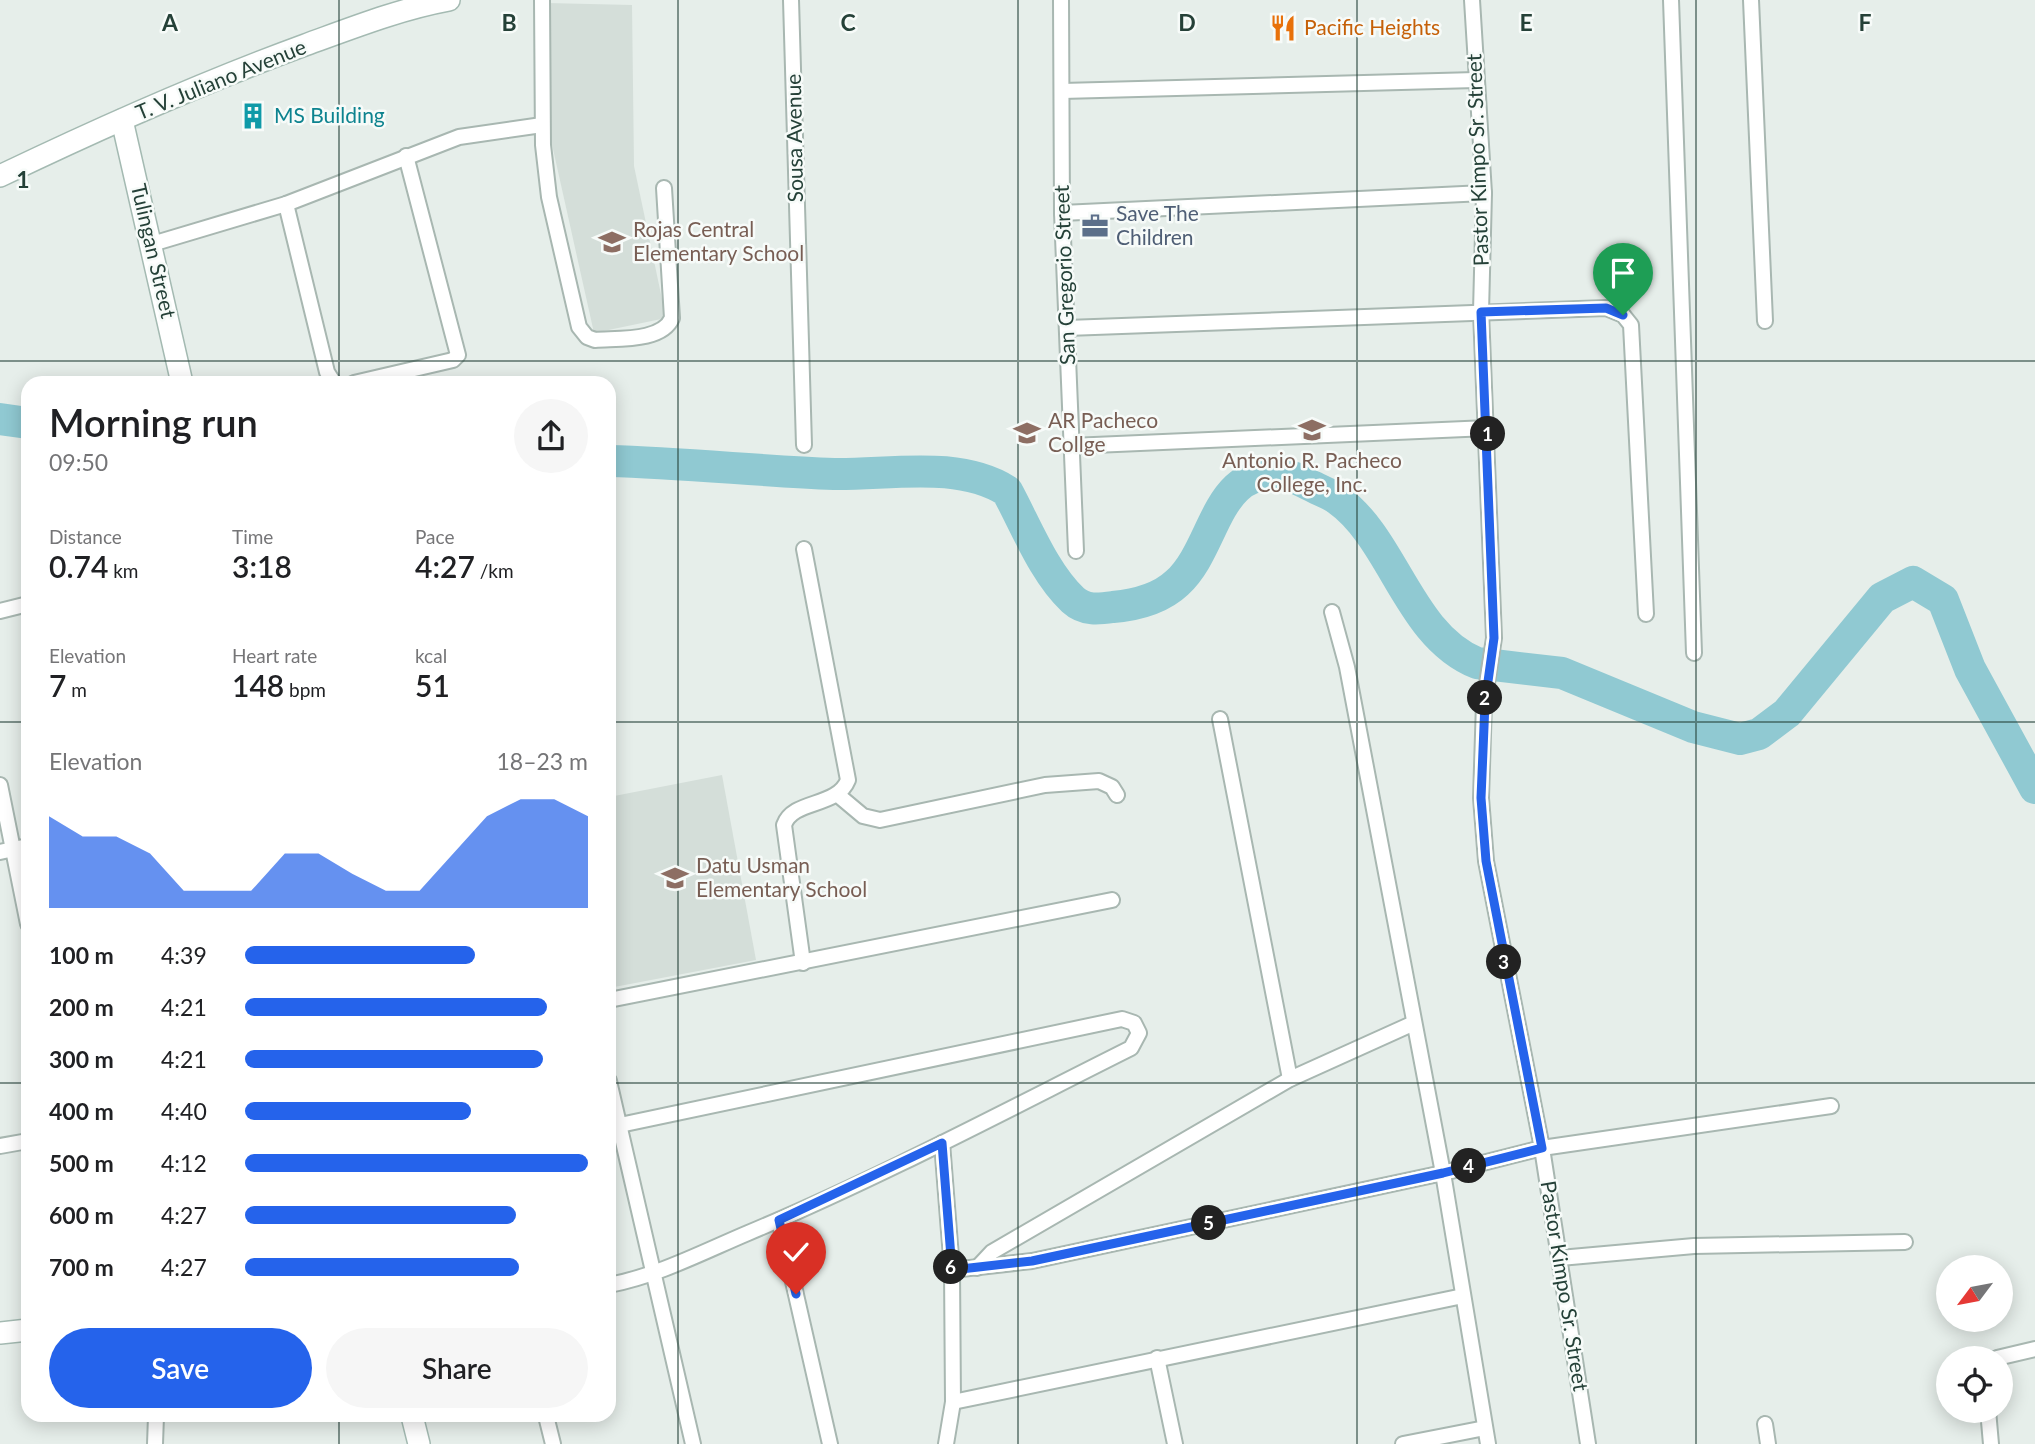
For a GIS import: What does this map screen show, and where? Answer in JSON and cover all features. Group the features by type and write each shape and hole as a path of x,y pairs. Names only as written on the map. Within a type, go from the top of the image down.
{"main road":[{"name":"T. V. Juliano Avenue","path":"0,176 254,64 408,10 449,0"},
{"name":"Tulingan Street","path":"122,120 180,376"},
{"path":"0,1333 21,1331"},
{"path":"414,1422 419,1444"}],"street":[{"path":"542,0 542,125 550,197 579,327 587,337 596,340 653,334 669,325 672,318 664,188"},
{"name":"Sousa Avenue","path":"791,0 804,445"},
{"name":"San Gregorio Street","path":"1061,0 1062,213 1076,551"},
{"name":"Pastor Kimpo Sr. Street","path":"1472,0 1484,193 1481,312 1488,428 1494,638 1485,703 1481,798 1486,861 1542,1148 1588,1444"},
{"path":"1671,0 1694,653"},
{"path":"1751,0 1765,321"},
{"path":"1062,91 1476,80"},
{"path":"152,244 286,204 459,136 542,125"},
{"path":"384,376 453,360 458,355 406,156"},
{"path":"1062,213 1484,193"},
{"path":"286,204 330,376"},
{"path":"1066,328 1606,308 1623,315 1631,325 1646,614"},
{"path":"1071,446 1488,428"},
{"path":"803,962 784,825 790,814 838,795 848,780 848,766 804,549"},
{"path":"0,611 21,606"},
{"path":"1332,612 1347,667 1443,1173 1488,1444"},
{"path":"1220,719 1290,1079"},
{"path":"838,795 863,816 880,820 1045,785 1099,781 1112,787 1117,795"},
{"path":"0,785 21,886"},
{"path":"616,999 1112,900"},
{"path":"616,1283 653,1272 779,1220 942,1143 1131,1048 1139,1033 1134,1023 1122,1019 620,1125"},
{"path":"977,1268 992,1252 1290,1079 1414,1023"},
{"path":"952,1270 1032,1261 1443,1173 1542,1148 1831,1106"},
{"path":"616,1109 693,1444"},
{"path":"0,1146 21,1142"},
{"path":"942,1143 952,1270 953,1402 946,1444"},
{"path":"779,1220 830,1444"},
{"path":"1560,1258 1694,1246 1905,1242"},
{"path":"953,1402 1463,1296"},
{"path":"2013,1354 2035,1349"},
{"path":"1157,1358 1175,1444"},
{"path":"155,1444 156,1422"},
{"path":"548,1422 553,1444"},
{"path":"1989,1423 1991,1444"},
{"path":"1765,1424 1768,1444"},
{"path":"1403,1444 1485,1428"}],"shaded area":[{"name":"Rojas Central Elementary School","path":"547,3 632,5 634,166 666,318 594,333 549,131"},
{"name":"Datu Usman Elementary School","path":"722,775 756,960 616,987 616,796"}],"waterway":[{"path":"0,419 21,422"},
{"path":"616,461 834,474 945,472 988,481 1007,491 1044,563 1063,589 1078,604 1097,609 1138,603 1170,589 1191,567 1231,494 1246,481 1264,475 1289,476 1332,496 1357,516 1417,609 1434,631 1454,650 1477,663 1562,673 1693,727 1740,739 1759,734 1787,713 1882,598 1913,582 1943,600 1970,669 2035,788"}],"place":[{"name":"Pacific Heights","path":"1283,28"},
{"name":"MS Building","path":"253,116"},
{"name":"Save The Children","path":"1095,226"},
{"name":"Rojas Central Elementary School","path":"612,242"},
{"name":"Antonio R. Pacheco College, Inc.","path":"1312,430"},
{"name":"AR Pacheco Collge","path":"1027,433"},
{"name":"Datu Usman Elementary School","path":"675,878"}],"route":[{"path":"796,1294 779,1220 942,1143 952,1270 1032,1261 1443,1173 1542,1148 1486,861 1481,798 1485,703 1494,638 1488,428 1481,312 1606,308 1623,315"}]}
